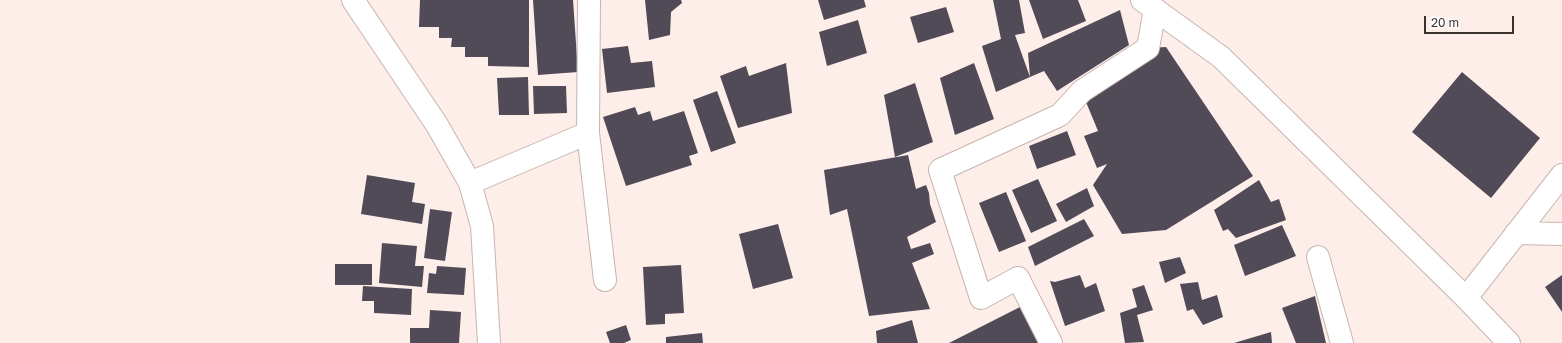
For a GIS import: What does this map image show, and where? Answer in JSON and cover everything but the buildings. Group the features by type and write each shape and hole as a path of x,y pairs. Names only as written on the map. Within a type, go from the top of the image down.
{"street":[{"path":"353,0 437,125 470,183 482,226 489,343"},
{"path":"589,0 588,133 605,280"},
{"path":"1149,4 1221,57 1466,298 1509,343"},
{"path":"1051,343 1018,278 981,298 940,170 1060,115 1082,91 1148,48 1149,4"},
{"path":"470,183 588,133"},
{"path":"1466,298 1562,175"},
{"path":"1516,233 1562,234"},
{"path":"1318,257 1342,343"}]}
